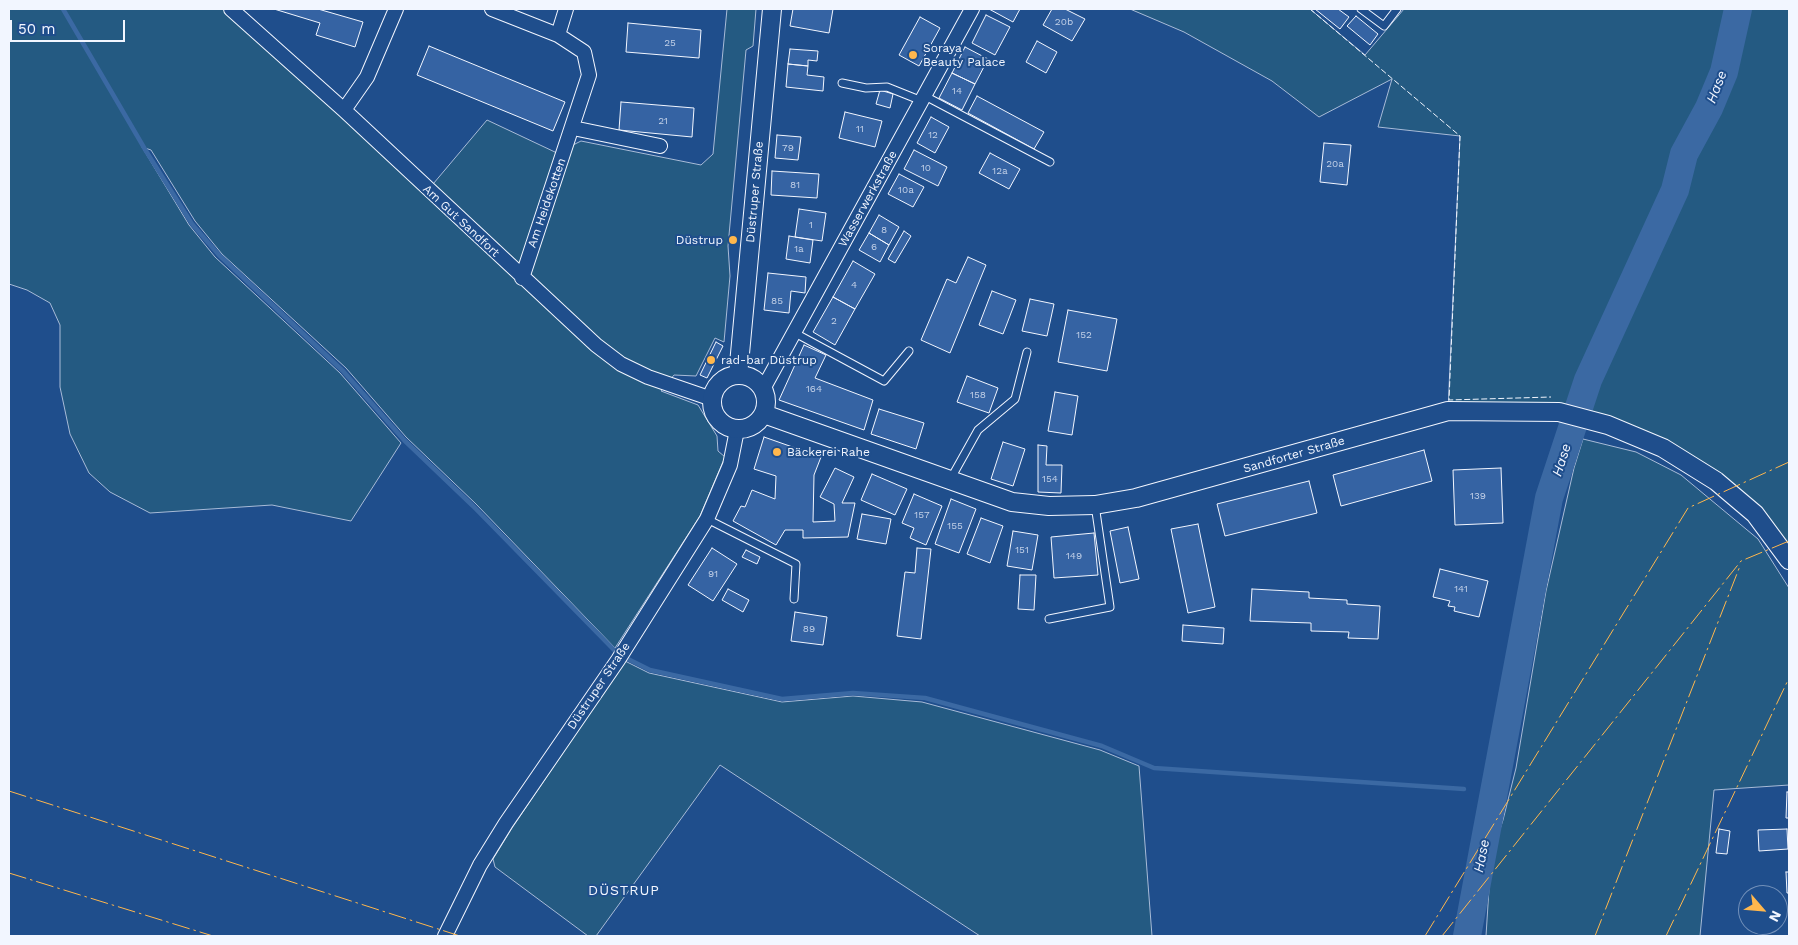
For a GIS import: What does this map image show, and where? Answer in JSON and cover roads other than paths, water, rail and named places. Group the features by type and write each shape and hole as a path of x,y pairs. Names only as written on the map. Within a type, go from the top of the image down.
{"street":[{"name":"Am Gut Sandfort","path":"231,9 344,110 596,345 621,364 648,377 712,399"},
{"path":"344,110 367,77 396,9"},
{"name":"Am Heidekotten","path":"492,9 558,35 584,52 589,75 522,278"},
{"path":"558,35 566,9"},
{"name":"Düstruper Straße","path":"738,375 772,9"},
{"name":"Wasserwerkstraße","path":"763,389 972,9"},
{"path":"573,128 660,146"},
{"path":"738,375 753,378 763,389 766,397 764,414 753,426 737,430 721,423 716,416 712,399 718,385 724,380 738,375"},
{"name":"Sandforter Straße","path":"764,414 1012,502 1049,506 1095,505 1136,498 1448,411 1559,412 1608,425 1663,448 1716,481 1755,514 1789,560"},
{"name":"Düstruper Straße","path":"445,936 480,865 506,823 621,655 707,519 730,465 737,430"}],"lane":[{"path":"1362,9 1384,26 1397,9"},
{"path":"842,83 866,88 887,87 923,98 1050,162"},
{"path":"795,333 884,381 909,351"},
{"path":"950,480 978,430 1015,398 1027,352"},
{"path":"1049,619 1110,607 1095,505"},
{"path":"707,519 796,564 794,599"}],"waterway":[{"path":"63,9 146,151 192,224 219,255 343,371 404,440 473,506 614,650 626,658 650,670 782,699 853,693 925,698 1102,746 1154,768 1464,789"},
{"name":"Hase","path":"1467,936 1549,498 1588,380 1675,190 1684,154 1709,108 1724,72 1738,9"},
{"path":"1485,787 1494,785"}],"place":[{"name":"Soraya Beauty Palace","path":"913,55"},
{"name":"Düstrup","path":"733,240"},
{"name":"rad-bar Düstrup","path":"711,360"},
{"name":"Bäckerei Rahe","path":"777,452"}],"district":[{"name":"DÜSTRUP","path":"624,891"}]}
